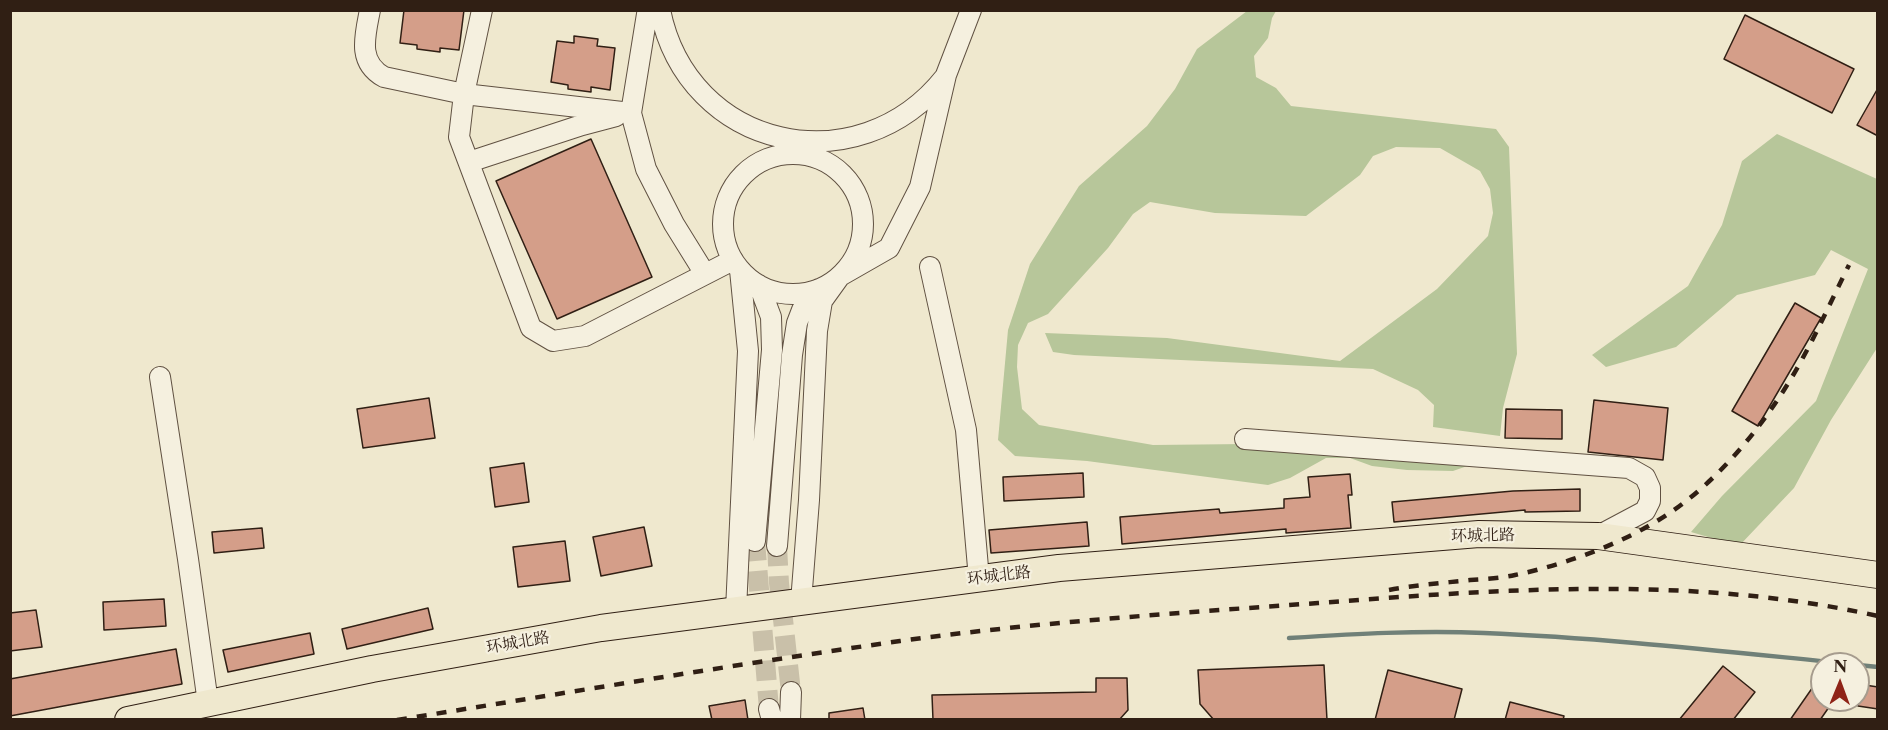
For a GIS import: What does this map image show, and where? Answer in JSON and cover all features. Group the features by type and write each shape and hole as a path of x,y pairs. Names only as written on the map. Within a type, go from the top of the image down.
{"main road":[{"name":"环城北路","path":"129,720 372,669 590,630 1059,568 1479,534 1598,536 1878,575"}],"street":[{"path":"370,10 364,48 368,63 378,74 390,79 464,94 631,113"},
{"path":"482,10 464,94 459,137 531,328 553,341 585,336 705,274 736,265"},
{"path":"653,10 647,14 631,113 646,169 674,224 705,274"},
{"path":"660,10 667,39 674,54 682,69 703,95 730,117 761,132 803,141 847,139 880,129 910,112 946,75"},
{"path":"777,546 792,355 797,322 802,310 819,289 889,248 920,187 946,75 971,10"},
{"path":"469,162 582,125 631,113"},
{"path":"736,610 748,351 736,265 724,238 722,225 726,201 742,175 756,164 803,141"},
{"path":"801,602 809,500 817,331 822,301 849,267 860,246 864,222 863,210 854,187 837,168 803,141"},
{"path":"767,158 785,154 804,154 837,168"},
{"path":"736,265 759,285 783,293 795,294 819,289"},
{"path":"930,267 966,430 979,579"},
{"path":"754,541 772,350 771,317 759,285"},
{"path":"159,377 190,570 208,703"},
{"path":"1245,439 1629,468 1640,473 1650,489 1648,506 1645,511 1598,536"},
{"path":"790,720 791,692"}],"green space":[{"path":"1247,11 1276,11 1272,18 1268,38 1254,56 1256,77 1276,88 1291,106 1496,129 1509,147 1517,354 1503,408 1500,436 1433,427 1434,405 1418,390 1373,369 1074,355 1053,352 1045,333 1167,338 1340,361 1437,289 1488,236 1493,213 1490,189 1480,171 1440,148 1396,147 1373,156 1360,175 1306,216 1215,213 1150,202 1133,214 1108,248 1048,314 1028,323 1018,345 1017,367 1022,409 1039,425 1153,445 1246,444 1473,464 1453,471 1407,470 1372,466 1350,458 1326,458 1290,478 1268,485 1087,461 1015,456 998,440 1008,330 1030,264 1079,186 1147,126 1175,89 1197,49"},
{"path":"1777,134 1877,179 1877,348 1831,420 1794,488 1739,546 1691,532 1722,496 1816,401 1868,269 1831,250 1815,275 1737,295 1676,347 1606,367 1592,355 1688,286 1722,225 1742,161"}],"building":[{"path":"404,10 464,10 459,50 440,48 440,52 417,49 417,45 400,43"},
{"path":"1745,15 1854,69 1832,113 1724,59"},
{"path":"574,36 598,39 597,46 615,48 610,90 591,87 591,92 568,89 568,85 551,82 557,41 574,43"},
{"path":"1878,88 1878,136 1857,125"},
{"path":"591,139 652,277 557,319 496,181"},
{"path":"1795,303 1821,318 1758,426 1732,411"},
{"path":"429,398 435,438 363,448 357,409"},
{"path":"1594,400 1668,408 1663,460 1588,452"},
{"path":"1506,409 1562,410 1562,439 1505,438"},
{"path":"524,463 529,502 495,507 490,468"},
{"path":"1083,473 1084,497 1004,501 1003,477"},
{"path":"1350,474 1352,495 1348,495 1351,528 1286,533 1286,529 1122,544 1120,517 1219,509 1220,513 1284,508 1284,499 1310,497 1308,477"},
{"path":"1580,489 1580,511 1525,512 1525,510 1394,522 1392,502 1513,491"},
{"path":"1087,522 1089,546 991,553 989,530"},
{"path":"644,527 652,566 601,576 593,537"},
{"path":"262,528 264,548 214,553 212,532"},
{"path":"565,541 570,581 518,587 513,547"},
{"path":"164,599 166,626 104,630 103,602"},
{"path":"428,608 433,629 347,649 342,629"},
{"path":"36,610 42,647 10,651 10,613"},
{"path":"310,633 314,654 228,672 223,650"},
{"path":"176,649 182,684 10,716 10,679"},
{"path":"1324,665 1327,720 1214,720 1200,704 1198,670"},
{"path":"1723,666 1755,692 1733,720 1679,720"},
{"path":"1388,670 1462,689 1454,720 1375,720"},
{"path":"1096,678 1127,678 1128,710 1119,720 933,720 932,695 1096,692"},
{"path":"1870,686 1878,687 1878,709 1870,708"},
{"path":"1810,691 1810,712 1826,712 1820,720 1790,720"},
{"path":"745,700 748,720 712,720 709,706"},
{"path":"1510,702 1564,716 1563,720 1505,720"},
{"path":"863,708 865,720 829,720 829,713"}],"waterway":[{"path":"1289,638 1411,632 1484,633 1622,642 1810,660"},
{"path":"1870,666 1878,667"}],"tunnel":[{"path":"755,541 769,709"},
{"path":"777,546 791,692"}],"railway":[{"path":"1389,590 1504,577 1556,565 1638,532 1674,510 1706,484 1735,455 1773,407 1802,360 1849,265"},
{"path":"397,720 952,634 1109,619 1458,593 1528,590 1669,590 1809,603 1878,616"}]}
